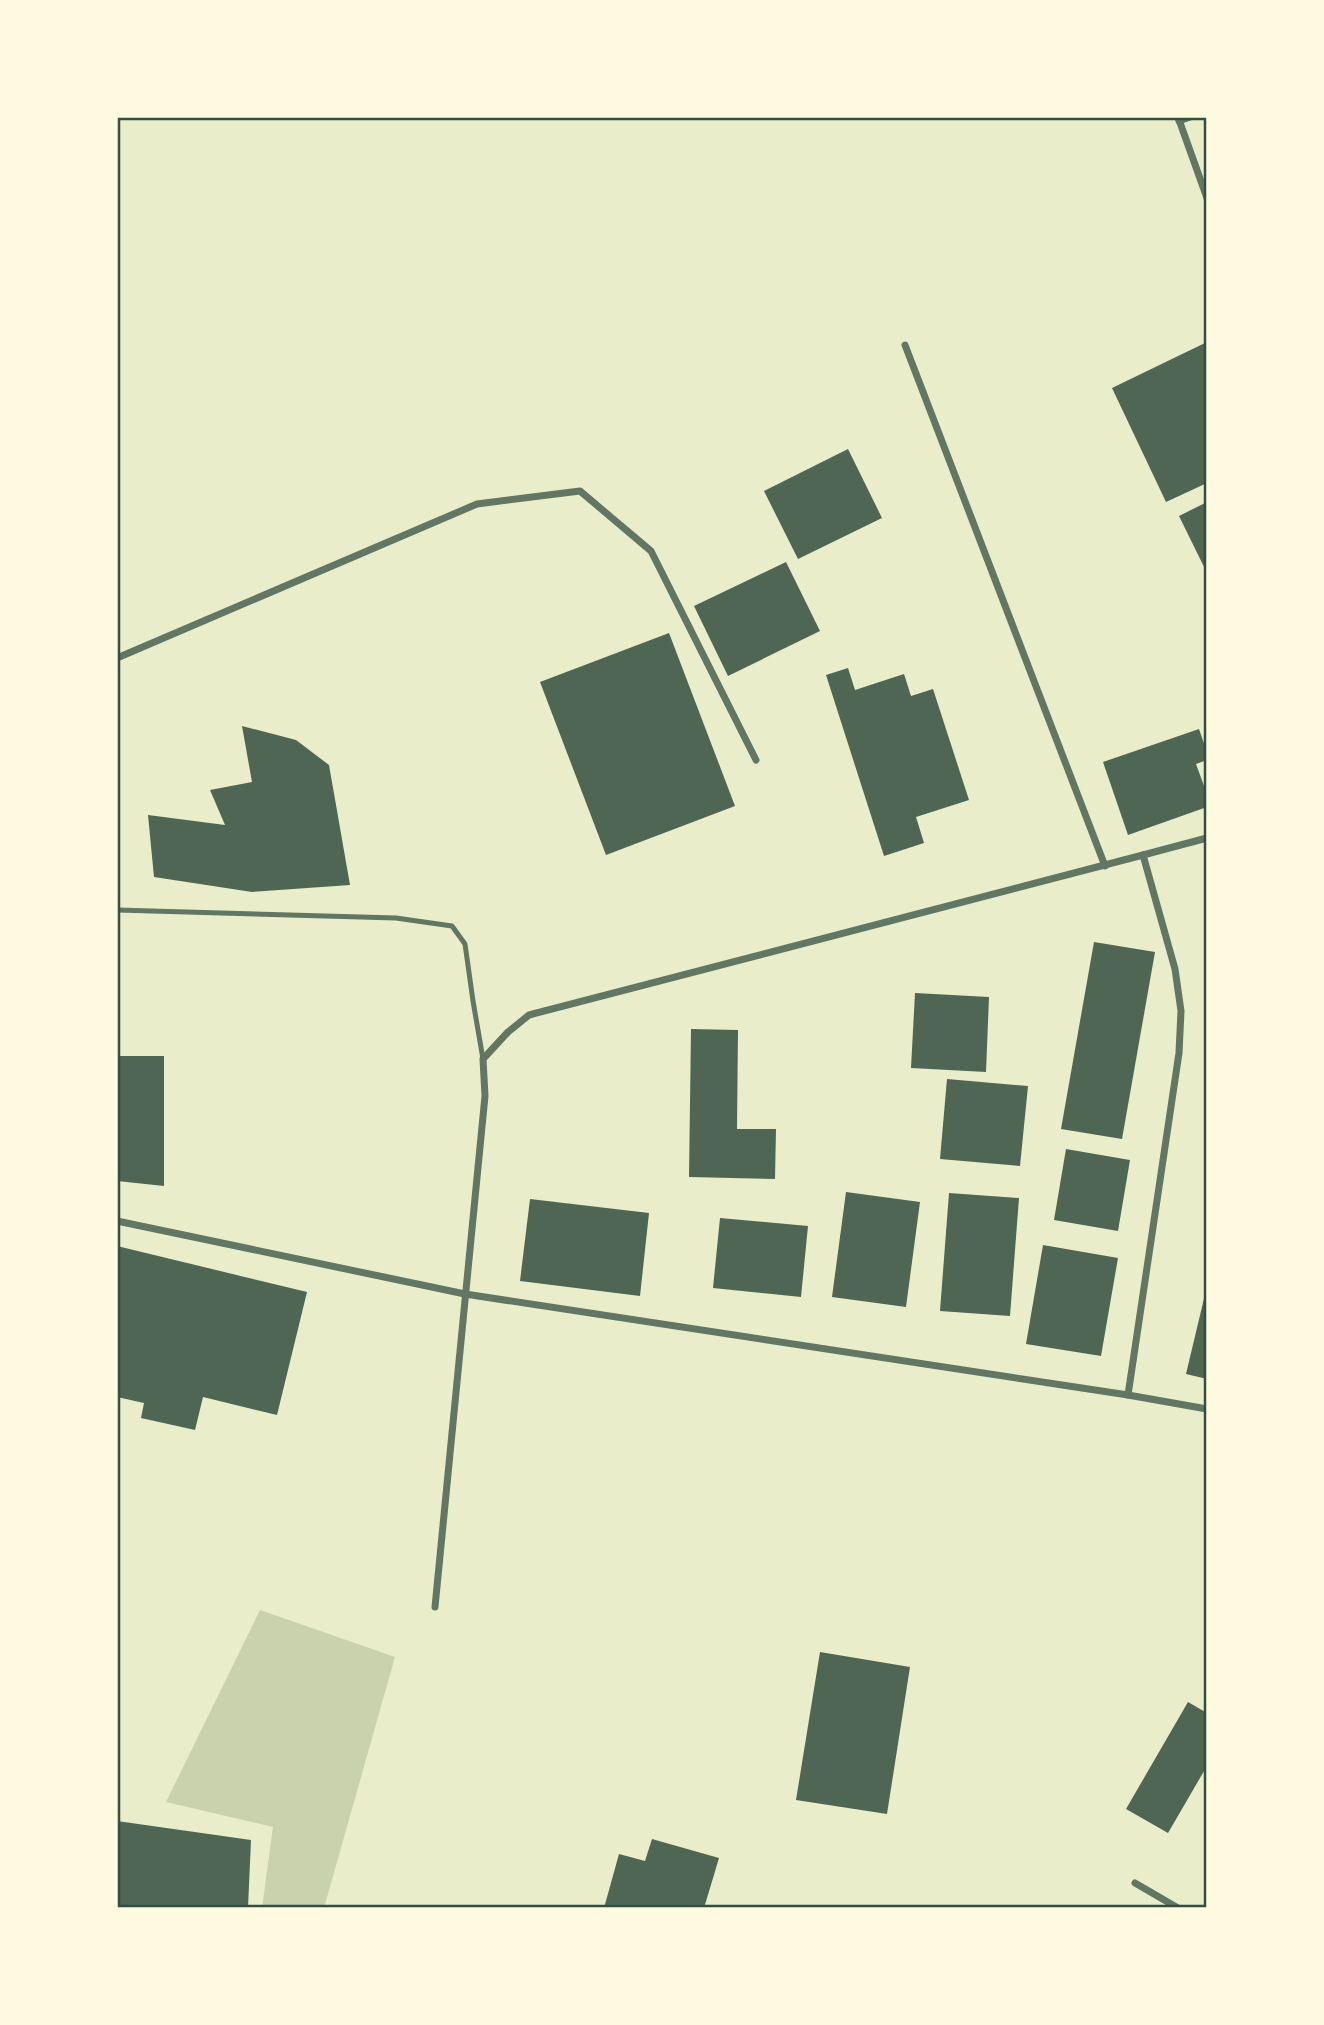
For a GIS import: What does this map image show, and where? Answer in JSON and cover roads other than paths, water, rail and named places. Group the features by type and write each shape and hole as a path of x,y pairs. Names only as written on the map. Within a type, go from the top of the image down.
{"street":[{"path":"1191,117 1179,119 1207,198"},
{"path":"905,345 1105,866"},
{"path":"117,658 477,504 580,491 651,551 756,760"},
{"path":"435,1607 485,1096 483,1059 508,1032 529,1015 1207,838"},
{"path":"1128,1395 1179,1053 1181,1011 1175,969 1143,855"},
{"path":"117,1221 465,1294 1207,1409"},
{"path":"1135,1883 1178,1908"}],"lane":[{"path":"117,910 396,918 452,926 465,944 483,1059"}]}
